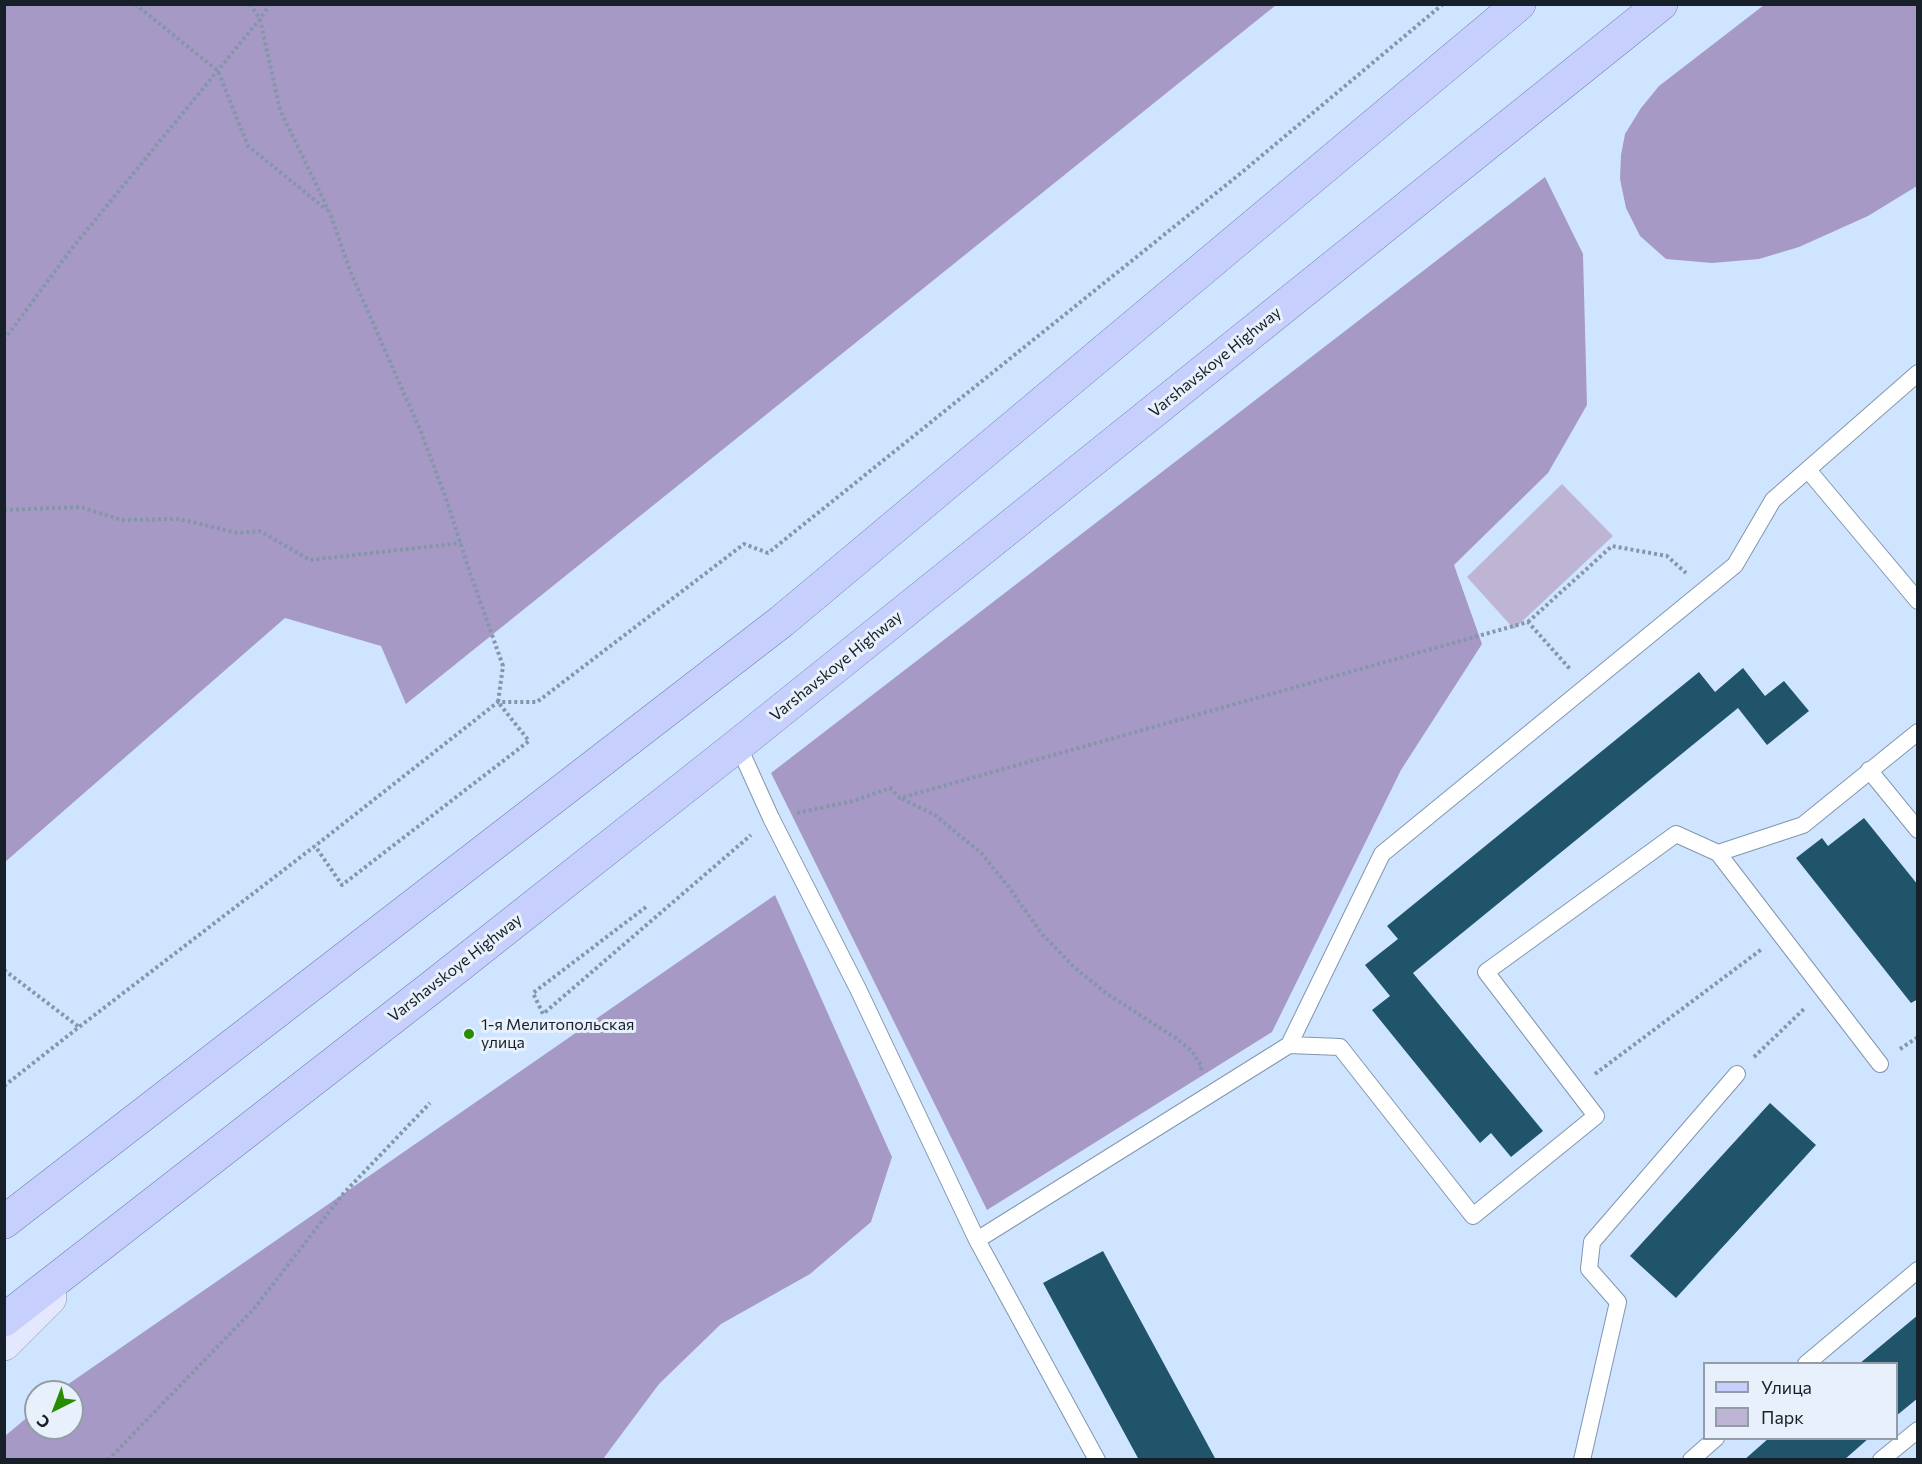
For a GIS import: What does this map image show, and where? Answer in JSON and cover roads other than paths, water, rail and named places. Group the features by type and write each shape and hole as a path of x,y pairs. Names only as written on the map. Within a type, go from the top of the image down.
{"main road":[{"path":"4,1222 782,621 1519,4"},
{"name":"Varshavskoye Highway","path":"4,1320 738,745 1661,4"},
{"path":"4,1206 62,1178"},
{"path":"4,1344 111,1237"}],"lane":[{"path":"977,1240 1288,1045 1382,854 1735,565 1773,500 1917,373"},
{"path":"1808,470 1917,602"},
{"path":"1718,853 1803,825 1917,732"},
{"path":"738,745 771,818 858,989 977,1240 1097,1460"},
{"path":"1869,771 1917,830"},
{"path":"1288,1045 1340,1047 1473,1216 1596,1116 1486,972 1676,834 1718,853 1880,1064"},
{"path":"1582,1460 1618,1302 1589,1269 1592,1242 1737,1074"},
{"path":"1808,1362 1917,1270"},
{"path":"1881,1460 1917,1430"},
{"path":"1691,1460 1714,1440"}],"place":[{"name":"1-я Мелитопольская улица","path":"469,1034"}]}
